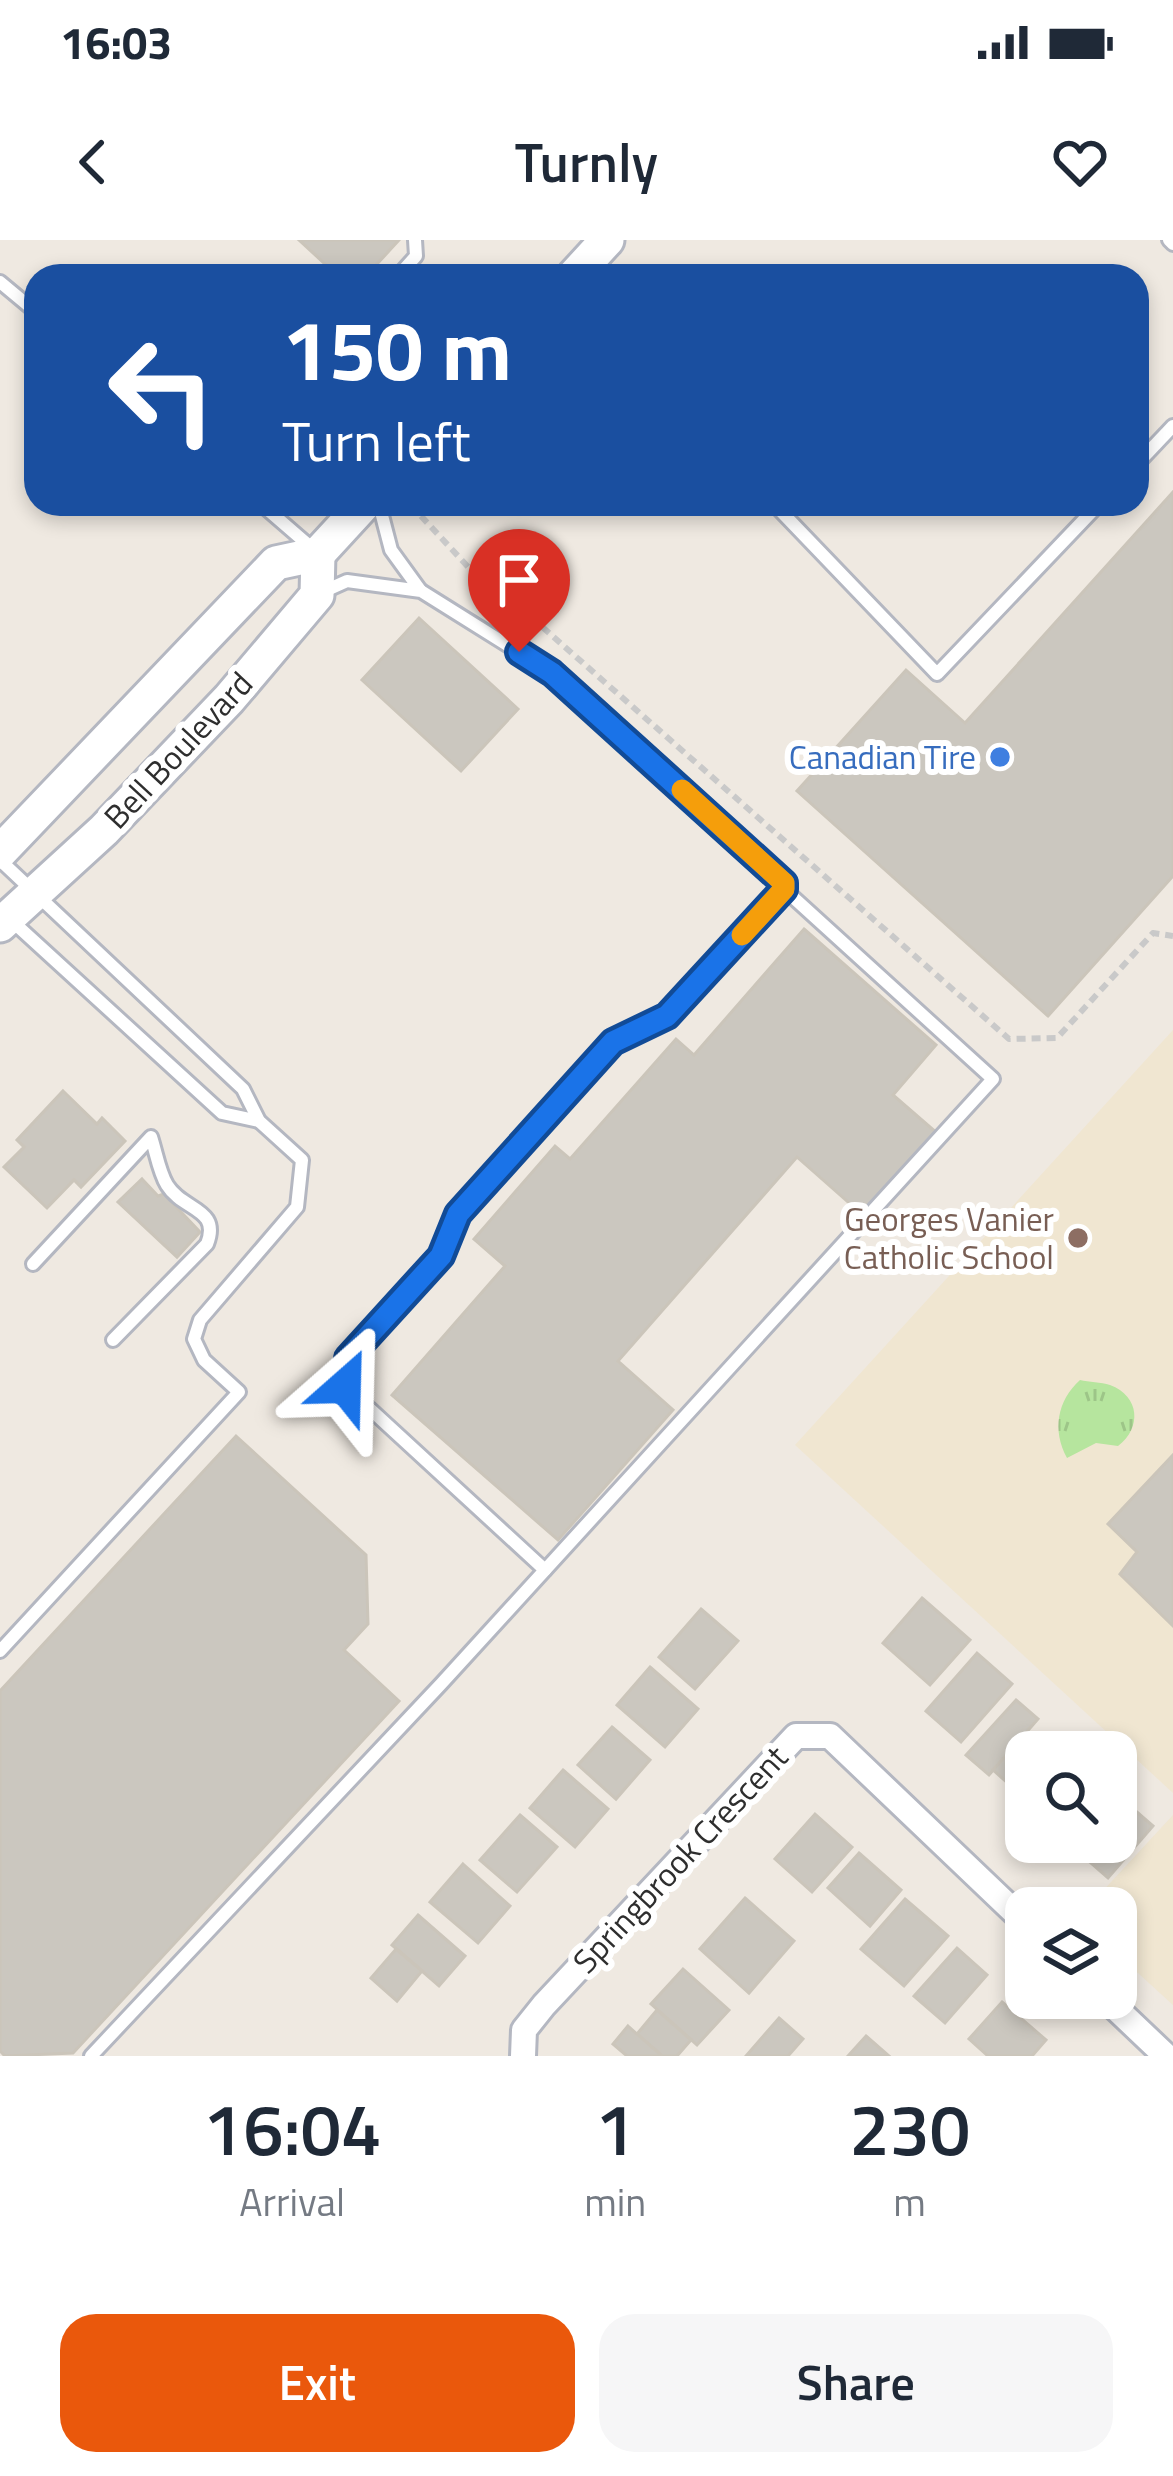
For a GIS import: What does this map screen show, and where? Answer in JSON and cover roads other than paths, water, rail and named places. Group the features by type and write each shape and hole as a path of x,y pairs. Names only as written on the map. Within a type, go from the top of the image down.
{"main road":[{"path":"585,264 607,240"},
{"name":"Bell Boulevard","path":"0,856 276,563 318,554 353,516"},
{"path":"317,595 318,554"},
{"name":"Bell Boulevard","path":"3,918 104,830 229,699 317,595"}],"street":[{"name":"Springbrook Crescent","path":"523,2056 524,2030 544,2005 796,1736 830,1736 1005,1902"},
{"path":"1127,2019 1166,2056"}],"lane":[{"path":"0,282 24,302"},
{"path":"1149,451 1173,426"},
{"path":"275,516 318,554"},
{"path":"382,516 391,550 421,591 552,673 784,883 784,889 667,1016 613,1042 458,1214 441,1256 348,1358 345,1386 545,1570"},
{"path":"786,516 937,674 1088,516"},
{"path":"317,595 347,581 421,591"},
{"path":"0,856 243,1089 259,1121 302,1160 297,1207 200,1320 194,1339 205,1360 239,1392 0,1652"},
{"path":"91,2056 545,1570 993,1079 784,889"},
{"path":"3,918 221,1113 259,1121"},
{"path":"33,1264 151,1137 168,1187 208,1216 213,1230 207,1244 113,1340"}],"place":[{"name":"Canadian Tire","path":"1000,757"},
{"name":"Georges Vanier Catholic School","path":"1078,1238"}]}
